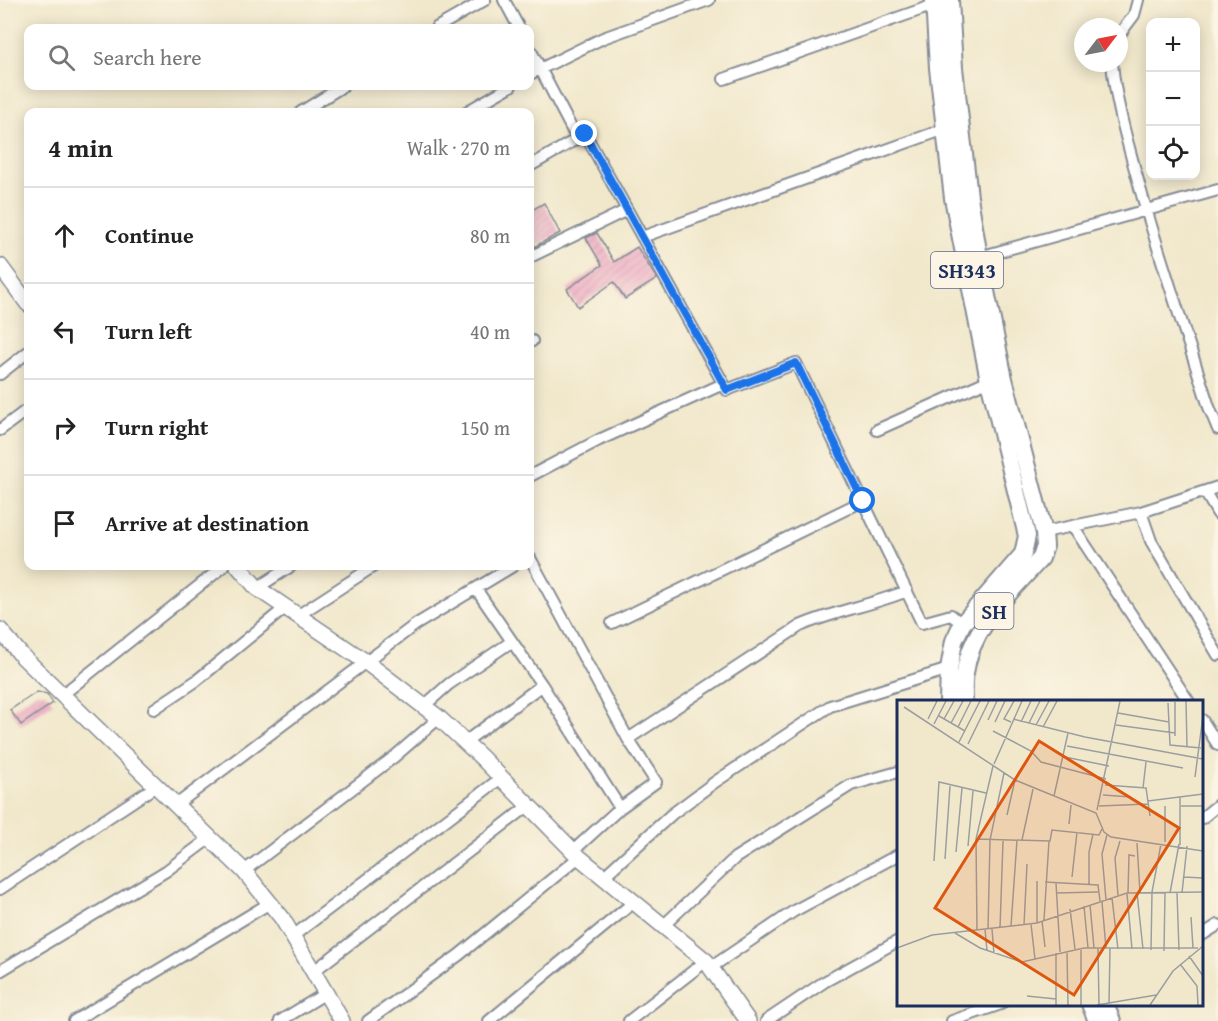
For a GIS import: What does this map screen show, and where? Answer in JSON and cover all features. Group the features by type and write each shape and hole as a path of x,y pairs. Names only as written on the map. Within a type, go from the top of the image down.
{"main road":[{"name":"SH343","path":"939,2 945,129 953,198 972,259 1044,532"},
{"name":"SH343","path":"939,2 954,68 968,186 972,259 989,380 1027,536"},
{"path":"948,700 951,649 962,624 1023,554 1027,536 1044,532"},
{"name":"SH","path":"964,700 964,673 974,642 986,620 1041,558 1045,546 1044,532"},
{"path":"1090,1006 1097,1021"},
{"path":"1105,1006 1112,1021"}],"street":[{"path":"443,24 485,0"},
{"path":"504,0 517,24"},
{"path":"534,72 603,38 709,0"},
{"path":"1128,23 1134,15 1138,0"},
{"path":"724,79 939,2"},
{"path":"534,57 577,139"},
{"path":"1113,72 1126,139 1209,407 1218,429"},
{"path":"307,108 337,90"},
{"path":"473,108 504,90"},
{"path":"642,237 945,129"},
{"path":"534,164 585,134 727,390 796,363 922,623 951,615 962,624"},
{"path":"972,259 1071,230 1217,193"},
{"path":"534,255 627,210"},
{"path":"0,266 24,293"},
{"path":"0,374 24,355"},
{"path":"877,430 989,380"},
{"path":"534,474 598,440 723,384"},
{"path":"0,430 24,412"},
{"path":"1044,532 1140,512 1218,487"},
{"path":"1205,492 1218,514"},
{"path":"612,623 863,501"},
{"path":"1140,512 1151,541 1218,655"},
{"path":"1073,526 1188,700"},
{"path":"368,1021 459,956 576,854 620,808 656,782 628,739 534,565"},
{"path":"62,695 219,570"},
{"path":"242,570 258,588 366,662 439,718 576,854 708,965 742,1019"},
{"path":"258,588 285,570"},
{"path":"154,709 291,612 367,570"},
{"path":"176,805 415,625 507,570"},
{"path":"476,589 542,685 620,808"},
{"path":"628,739 800,626 824,616 866,606 907,591"},
{"path":"0,630 22,656 244,871 293,936 342,1021"},
{"path":"424,706 449,684 511,642"},
{"path":"603,878 672,814 715,782 830,706 949,669"},
{"path":"465,742 542,685"},
{"path":"244,871 394,757 439,718"},
{"path":"1203,722 1218,745"},
{"path":"663,926 735,858 851,786 897,772"},
{"path":"293,936 501,778"},
{"path":"0,889 156,786"},
{"path":"1203,817 1218,805"},
{"path":"314,971 528,806"},
{"path":"0,971 165,871 210,838"},
{"path":"629,1021 708,965 794,911 897,856"},
{"path":"489,1021 634,902"},
{"path":"74,1021 270,903"},
{"path":"1203,934 1218,925"},
{"path":"765,1021 824,982 897,942"},
{"path":"280,1021 326,993"},
{"path":"952,1021 998,1006"}],"building":[{"path":"544,203 560,233 534,247 534,209"},
{"path":"597,233 614,262 637,247 657,279 625,299 614,282 578,307 567,289 602,265 586,238"},
{"path":"37,692 47,694 53,703 21,725 10,710"}],"route":[{"path":"585,134 727,390 796,363 863,501"}]}
